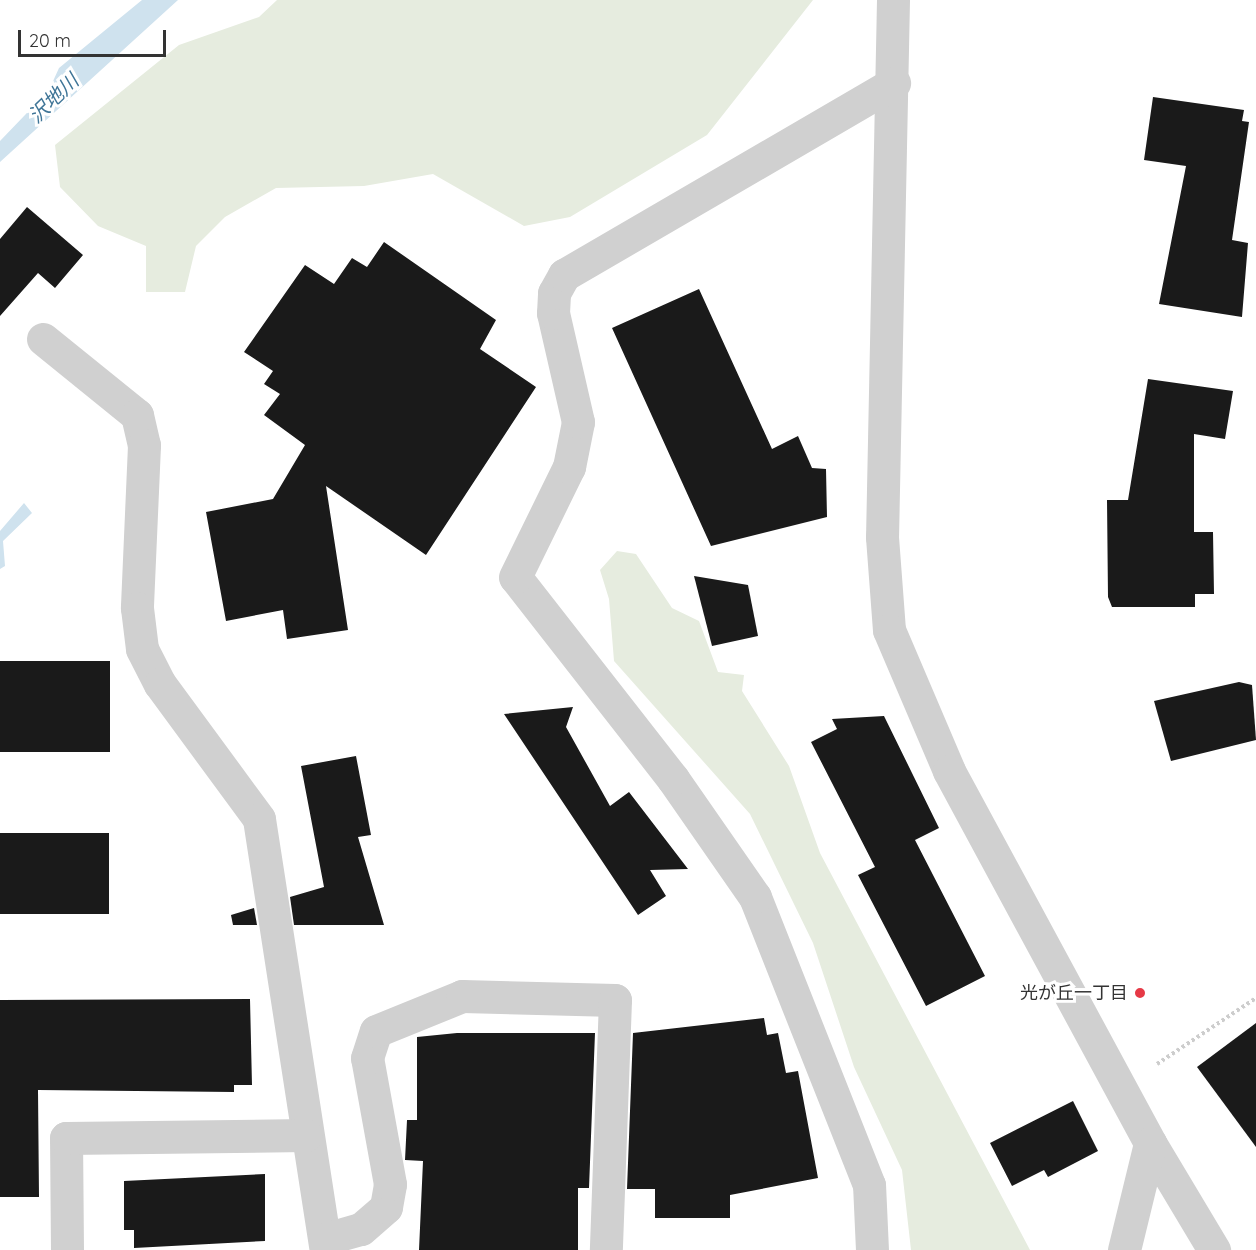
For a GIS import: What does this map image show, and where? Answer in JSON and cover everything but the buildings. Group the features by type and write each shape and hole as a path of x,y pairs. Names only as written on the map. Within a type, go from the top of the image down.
{"street":[{"path":"893,0 894,82 882,537 889,630 949,771 1120,1089 1214,1250"},
{"path":"872,1250 868,1185 755,897 673,779 515,577 569,467 578,422 553,313 554,293 564,275 894,82"},
{"path":"43,339 137,415 144,445 137,608 142,649 160,684 259,819 306,1135 325,1244 361,1229 386,1207 390,1184 367,1058 376,1031 462,996 615,1000 606,1250"},
{"path":"67,1250 66,1138 306,1135"},
{"path":"1124,1250 1150,1143"}],"path":[{"path":"1120,1089 1256,998"}],"shaded area":[{"path":"277,0 813,0 707,135 570,217 524,226 433,174 364,186 276,188 225,217 196,246 185,292 146,292 146,246 98,226 60,187 55,145 179,45 259,17"},
{"path":"617,551 636,554 672,608 699,621 718,672 744,675 742,691 789,766 820,853 1030,1250 911,1250 902,1170 854,1067 813,943 750,814 614,661 609,599 600,570"}],"water":[{"name":"沢地川","path":"142,0 178,0 0,162 0,141 49,90 59,68"},
{"path":"24,503 32,513 3,541 5,566 0,569 0,531"}],"place":[{"name":"光が丘一丁目","path":"1140,993"}]}
